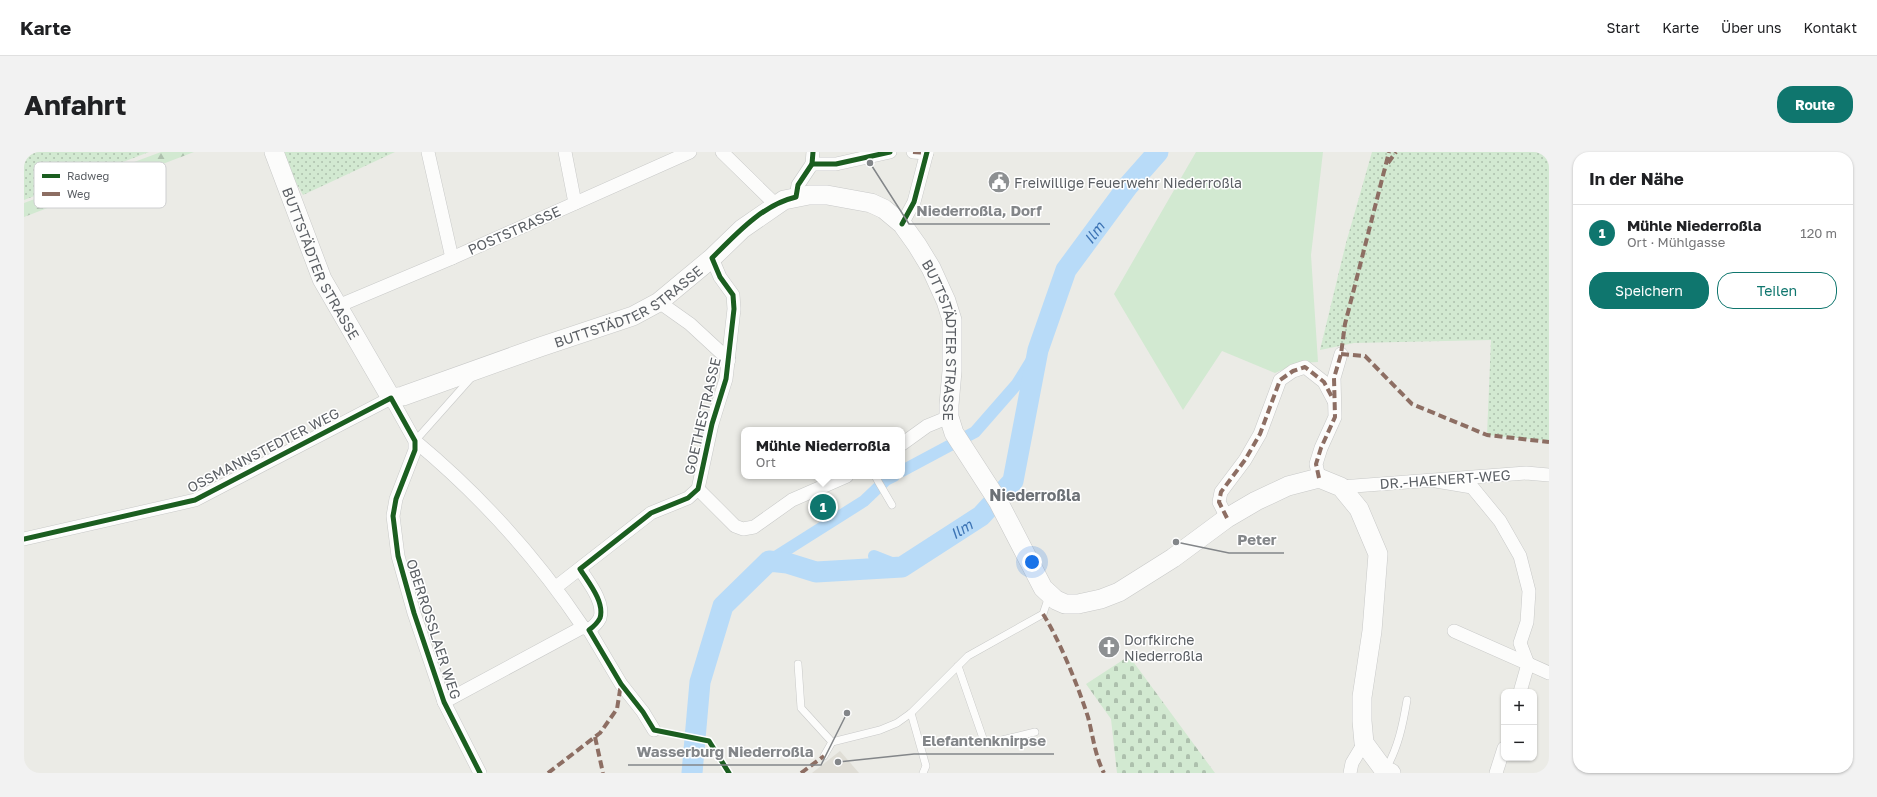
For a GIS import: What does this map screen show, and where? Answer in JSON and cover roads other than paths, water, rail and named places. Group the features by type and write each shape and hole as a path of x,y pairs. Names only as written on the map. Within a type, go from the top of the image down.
{"main road":[{"name":"BUTTSTÄDTER STRASSE","path":"277,159 322,278 392,398 403,396 632,316 659,302 712,258 742,229 775,204 796,197 827,195 871,203 884,209 902,224 917,245 931,268 946,301 952,320 953,340 949,417 954,433 998,500 1033,572 1049,596"},
{"path":"1049,596 1065,604 1078,604 1101,599 1119,592 1173,558 1227,518 1256,500 1288,486 1319,478 1341,487 1359,509 1378,554 1372,631 1362,697 1362,721 1364,743 1388,771"}],"street":[{"path":"428,152 452,258"},
{"path":"565,152 575,203"},
{"name":"POSTSTRASSE","path":"338,306 452,258 690,152"},
{"path":"722,152 775,204"},
{"path":"796,197 798,185 813,158 836,164 890,152"},
{"path":"902,224 914,202 929,152 913,152"},
{"name":"GOETHESTRASSE","path":"556,587 652,513 688,498 698,489 712,424 726,379 734,309 733,295 720,277 712,258"},
{"name":"GOETHESTRASSE","path":"659,302 690,324 729,360"},
{"path":"1319,478 1316,464 1321,448 1336,417 1334,378 1341,354"},
{"path":"1227,518 1219,502 1221,492 1245,460 1260,434 1280,380 1293,371 1305,367 1324,382 1334,401"},
{"path":"392,398 415,441 484,504 556,587 586,629 621,684 643,712 654,730"},
{"name":"OSSMANNSTEDTER WEG","path":"24,539 195,500 392,398"},
{"path":"905,442 927,426 949,417"},
{"name":"OBERROSSLAER WEG","path":"415,441 415,450 396,499 393,516 398,556 402,575 444,702 480,773"},
{"name":"DR.-HAENERT-WEG","path":"1341,487 1526,473 1549,475"},
{"path":"698,489 735,526 743,529 754,527 792,500 840,479"},
{"path":"1436,481 1472,488 1500,521 1520,556 1529,591 1527,622 1520,643 1528,664 1521,689"},
{"path":"444,702 586,629 599,620 601,610 599,601 580,569"},
{"path":"1454,631 1549,673"},
{"path":"1350,773 1352,762 1364,743"},
{"path":"1496,773 1501,757"}],"lane":[{"path":"415,441 477,370"},
{"path":"877,479 892,505"},
{"path":"824,756 832,742 880,730 897,723 911,713 968,656 1043,614 1049,596"},
{"path":"798,664 801,708 832,742"},
{"path":"958,666 985,744 1035,732"},
{"path":"1388,771 1398,741 1407,700"},
{"path":"911,713 926,766 923,773"}],"waterway":[{"name":"Ilm","path":"692,773 700,682 723,606 769,561 787,563 816,572 902,567 981,516 1013,481 1038,350 1066,270 1128,186 1158,152"},
{"path":"905,469 975,432 1017,384 1038,350"},
{"path":"769,561 864,501 888,479"},
{"path":"874,556 902,567"}],"place":[{"name":"Niederroßla, Dorf","path":"870,163"},
{"name":"Freiwillige Feuerwehr Niederroßla","path":"999,182"},
{"name":"Mühle Niederroßla","path":"823,507"},
{"name":"Peter","path":"1176,542"},
{"name":"Dorfkirche Niederroßla","path":"1109,647"},
{"name":"Wasserburg Niederroßla","path":"847,713"},
{"name":"Elefantenknirpse","path":"838,762"}],"district":[{"name":"Niederroßla","path":"1035,495"}]}
